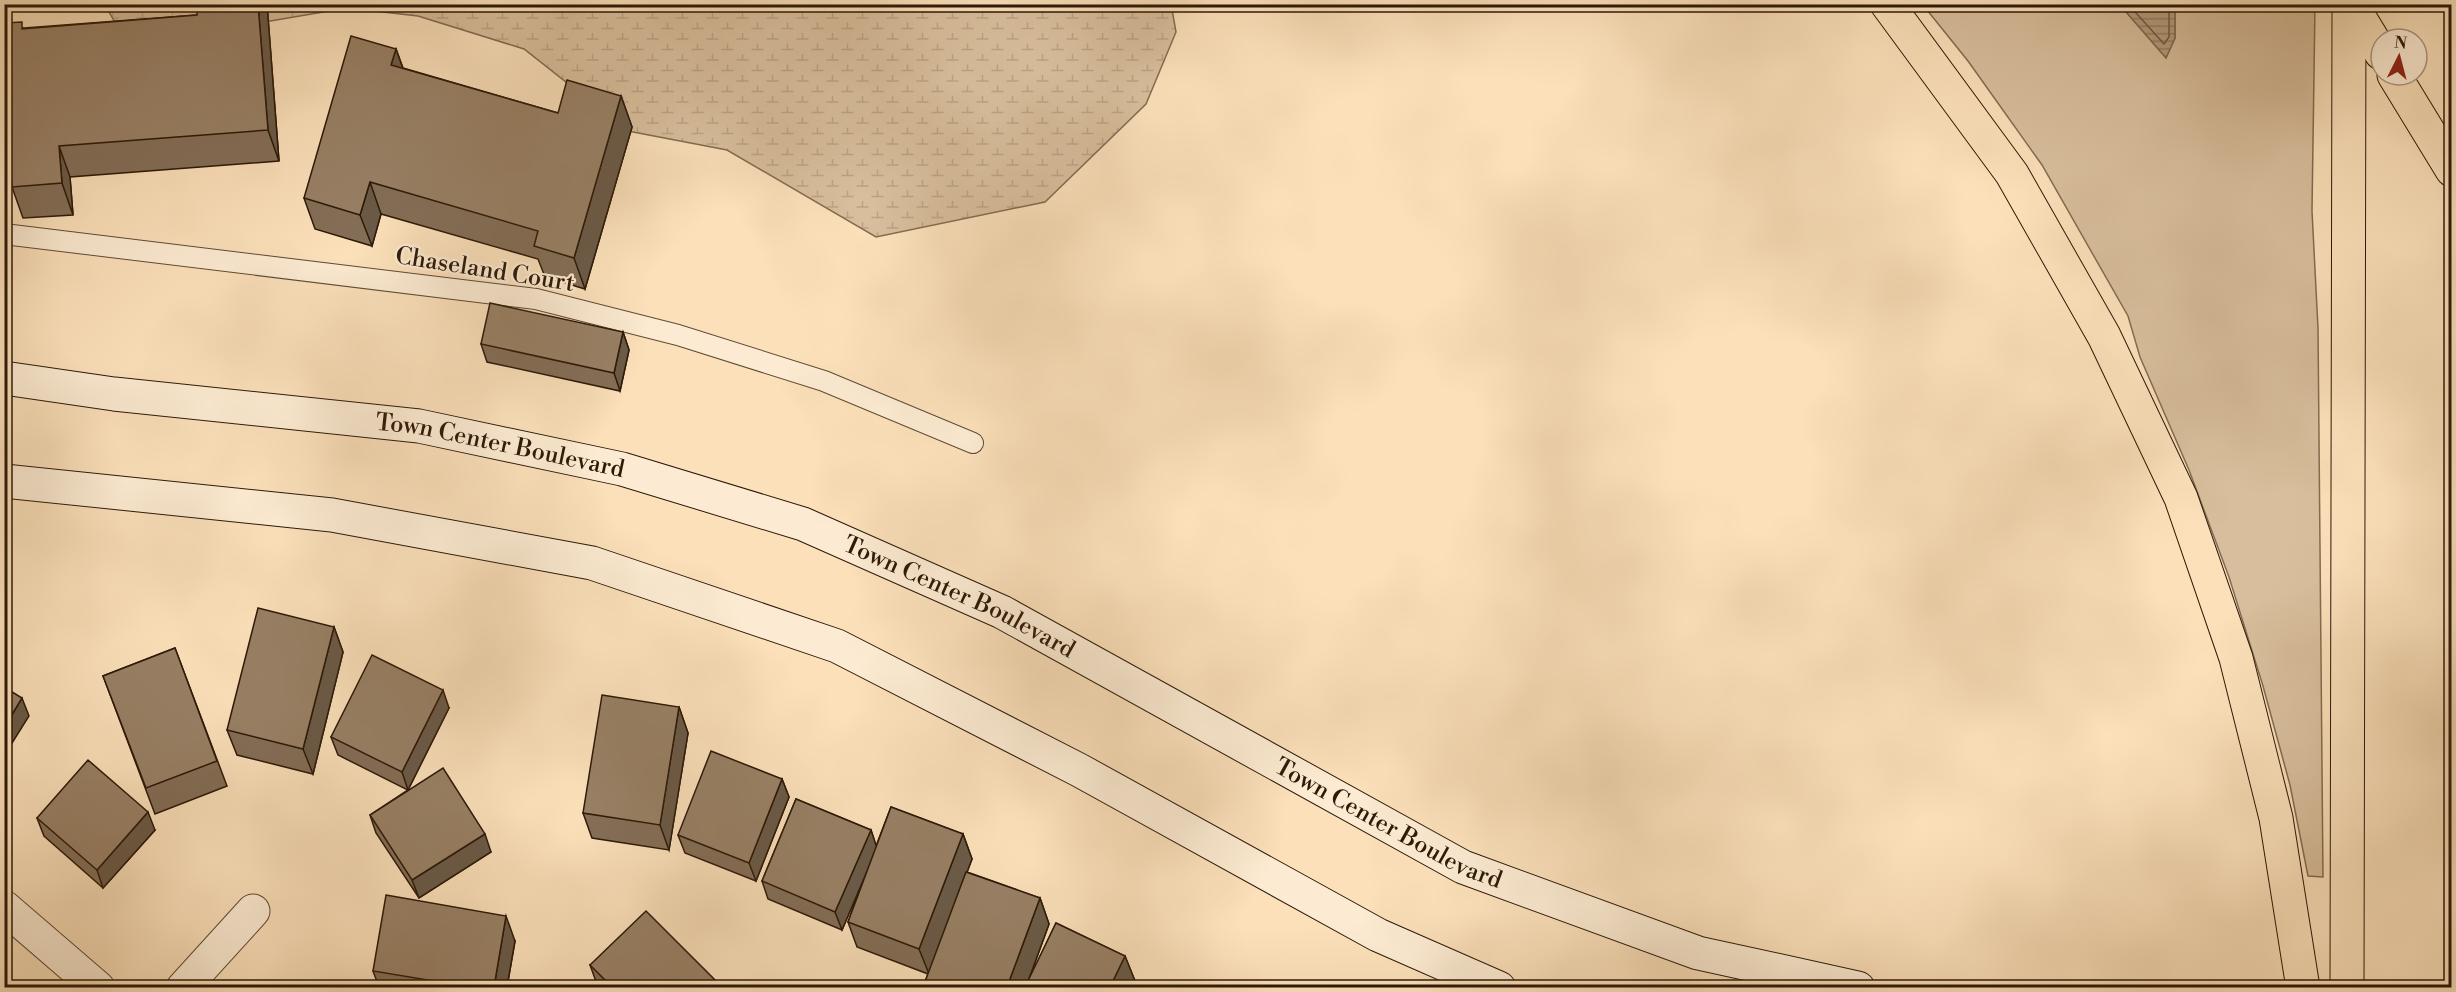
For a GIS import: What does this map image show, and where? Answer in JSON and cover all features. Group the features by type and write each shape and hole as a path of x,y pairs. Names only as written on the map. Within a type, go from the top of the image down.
{"highway":[{"path":"1887,4 2012,174 2104,336 2181,498 2236,658 2245,692 2276,818 2303,987"},
{"path":"2350,4 2369,34"},
{"path":"2348,987 2350,4"},
{"path":"2401,87 2451,170"}],"main road":[{"name":"Town Center Boulevard","path":"4,378 114,394 419,426 622,469 804,524 1002,612 1463,867 1698,953 1858,987"},
{"path":"4,481 332,515 592,563 837,646 1079,770 1378,935 1499,987"},
{"path":"4,907 98,987"},
{"path":"183,987 254,911"}],"lane":[{"name":"Chaseland Court","path":"4,234 536,299 678,335 824,381 973,443"}],"green space":[{"path":"1171,4 1176,32 1146,104 1045,202 876,237 727,150 628,131 524,49 418,16 347,8 128,45 105,5"},
{"path":"1923,5 2120,5 2166,57 2175,38 2175,5 2315,5 2312,211 2318,328 2323,877 2308,876 2290,785 2263,686 2229,577 2189,470 2140,357 2128,316 2042,165 1968,61"}],"water":[{"path":"2120,5 2175,5 2175,38 2166,58"}],"building":[{"path":"197,4 258,4 268,130 59,146 62,183 12,187 9,152 4,152 4,23 22,22 22,29 197,15"},
{"path":"351,36 396,49 391,65 558,113 567,80 621,96 574,258 534,246 538,231 370,182 360,215 304,198"},
{"path":"490,303 623,332 614,373 481,344"},
{"path":"258,608 334,627 303,749 227,730"},
{"path":"175,648 217,761 146,788 103,676"},
{"path":"372,655 443,690 402,772 331,737"},
{"path":"4,687 22,698 4,728"},
{"path":"602,695 679,707 660,825 583,813"},
{"path":"711,751 782,779 749,863 678,835"},
{"path":"88,760 148,812 97,870 37,818"},
{"path":"443,768 485,834 412,880 370,815"},
{"path":"796,799 871,830 835,912 762,881"},
{"path":"891,807 963,834 919,949 848,922"},
{"path":"966,872 1040,898 1007,987 923,987"},
{"path":"386,895 506,916 494,987 470,987 373,971"},
{"path":"646,911 720,985 717,987 612,987 590,965"},
{"path":"1056,923 1125,956 1110,987 1025,987"},
{"path":"349,981 356,987 343,987"}]}
